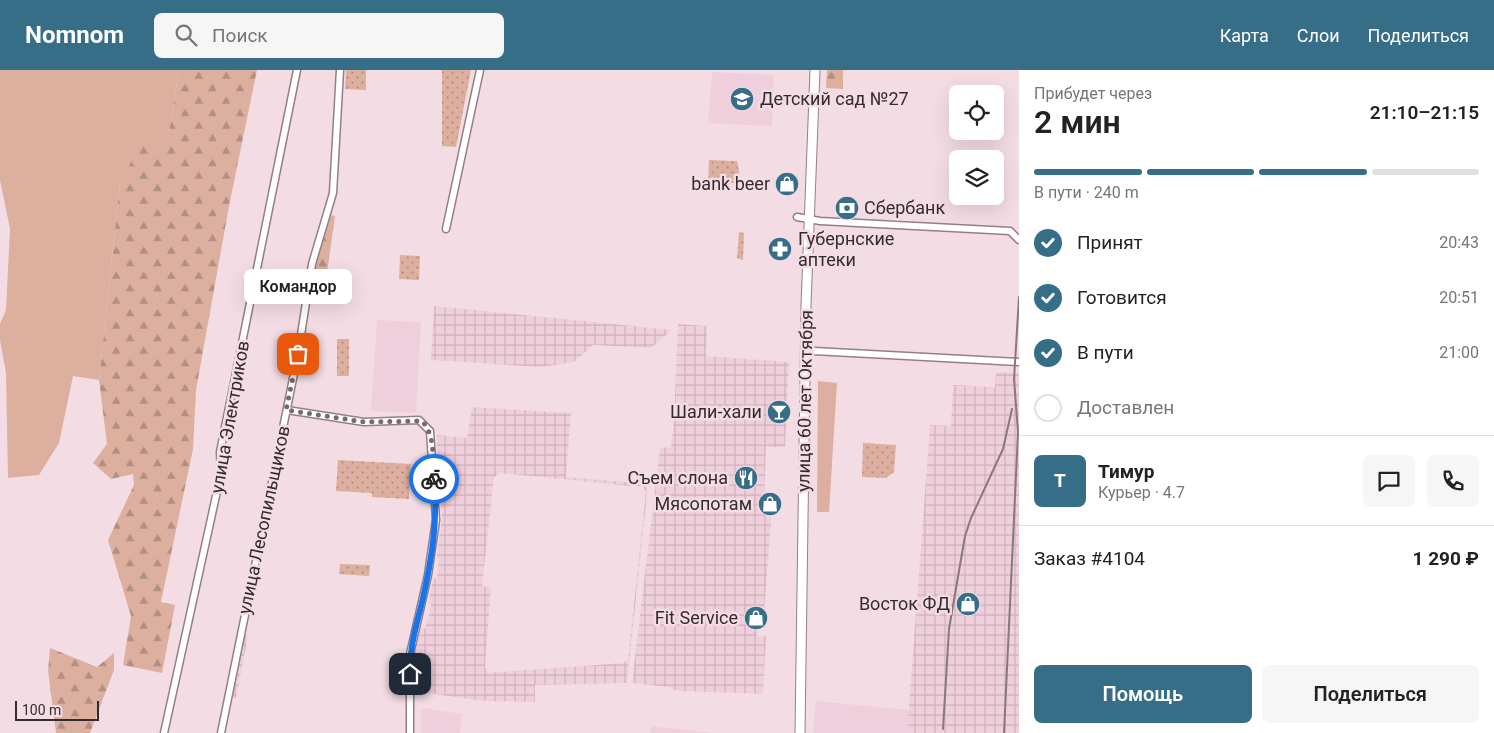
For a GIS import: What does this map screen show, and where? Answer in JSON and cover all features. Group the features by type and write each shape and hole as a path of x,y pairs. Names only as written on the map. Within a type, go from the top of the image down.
{"main road":[{"name":"улица 60 лет Октября","path":"800,733 805,354 815,70"}],"street":[{"name":"улица Электриков","path":"164,733 221,473 220,452 297,70"},
{"name":"улица Лесопильщиков","path":"221,733 286,410 312,264 333,193 340,70"},
{"path":"446,229 480,70"},
{"path":"797,217 1010,231 1019,240"},
{"path":"805,354 814,351 1019,362"},
{"path":"286,410 364,422 422,421 430,430 436,520 423,598 410,654 410,733"}],"shaded area":[{"name":"Детский сад №27","path":"712,72 774,75 772,126 708,123"},
{"path":"434,306 672,330 651,348 593,345 574,362 541,367 431,360"},
{"path":"377,320 421,322 416,413 371,411"},
{"path":"678,324 707,326 706,356 789,362 785,447 766,447 764,498 773,499 763,625 758,626 757,636 766,636 763,694 681,691 673,690 670,687 632,683 660,448 671,447"},
{"path":"996,372 1019,373 1019,733 907,733 930,425 951,426 953,385 995,387"},
{"path":"472,407 571,413 566,477 648,484 627,683 535,685 535,702 483,701 420,692 414,655 421,628 425,629 430,610 431,604 428,603 433,579 437,578 438,546 442,518 440,480 443,480 444,463 437,463 437,435 467,438","holes":["500,473 642,487 646,492 628,660 623,663 488,673 485,667 491,588 482,586 494,477"]},
{"path":"245,635 248,636 236,698 232,697"},
{"path":"816,701 909,710 907,733 813,733"},
{"path":"421,709 462,714 460,733 421,733"},
{"path":"651,726 713,733 650,733"}],"green space":[{"path":"0,70 179,70 168,139 120,182 99,380 73,376 59,443 39,475 8,478 6,373 0,340 0,324 6,310 10,229 0,180"},
{"path":"179,70 257,70 229,206 196,390 193,449 161,602 175,605 162,673 123,665 131,616 108,540 134,485 133,474 111,479 93,463 107,444 99,380 120,182 140,146 168,139"},
{"path":"346,70 366,70 366,90 345,89"},
{"path":"442,70 471,70 456,147 442,146"},
{"path":"827,70 843,70 843,89 826,88"},
{"path":"709,160 737,161 741,183 708,182"},
{"path":"331,215 335,216 323,301 311,298 310,295 316,263"},
{"path":"739,232 744,233 743,260 737,258"},
{"path":"400,255 420,256 419,280 399,279"},
{"path":"337,339 349,339 349,376 337,376"},
{"path":"818,381 837,383 829,512 817,512"},
{"path":"863,443 896,445 894,472 886,478 862,477"},
{"path":"338,460 411,464 409,499 372,497 372,493 336,491"},
{"path":"340,564 370,565 369,576 339,574"},
{"path":"50,648 97,667 114,653 114,670 90,733 56,733 48,671"}],"railway":[{"path":"1004,733 1018,432 1014,379 1019,297"},
{"path":"943,729 949,629 965,536 971,518 1003,449 1012,409"}],"way so far":[{"path":"298,354 286,410 314,416 364,422 422,421 430,430 434,479"}],"place":[{"name":"Детский сад №27","path":"742,99"},
{"name":"bank beer","path":"787,184"},
{"name":"Сбербанк","path":"847,208"},
{"name":"Губернские аптеки","path":"780,249"},
{"name":"Командор","path":"298,354"},
{"name":"Шали-хали","path":"779,412"},
{"name":"Съем слона","path":"746,478"},
{"name":"Мясопотам","path":"770,504"},
{"name":"Восток ФД","path":"968,604"},
{"name":"Fit Service","path":"756,618"}],"route":[{"path":"410,674 411,644 423,598 434,539 436,502 434,479"}]}
